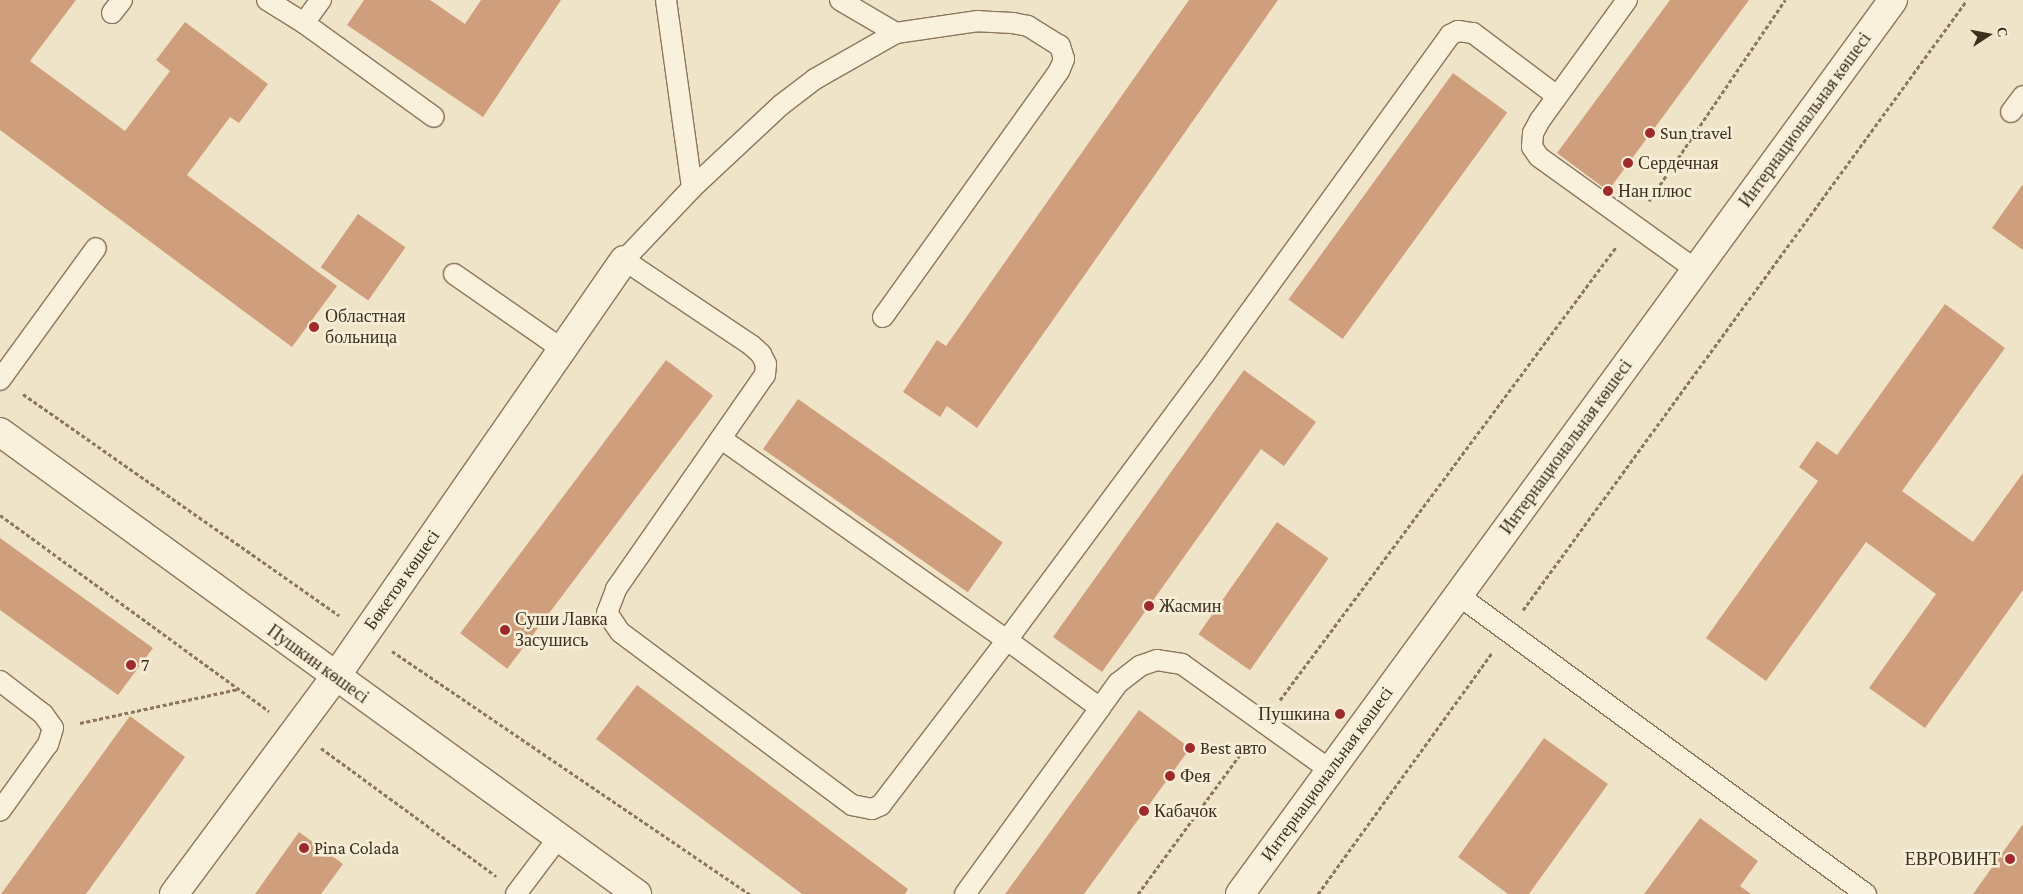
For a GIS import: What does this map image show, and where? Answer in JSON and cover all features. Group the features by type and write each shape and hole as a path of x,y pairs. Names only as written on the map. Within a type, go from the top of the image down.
{"street":[{"name":"Интернациональная көшесі","path":"1240,894 1893,0"},
{"name":"Бөкетов көшесі","path":"174,894 336,676 624,260"},
{"name":"Пушкин көшесі","path":"0,432 559,836 636,894"}],"lane":[{"path":"267,0 304,23 434,117"},
{"path":"304,23 321,0"},
{"path":"666,0 692,188"},
{"path":"840,0 896,33"},
{"path":"1627,0 1557,96 1533,133 1535,153 1696,270"},
{"path":"883,317 1060,71 1064,59 1060,46 1028,26 978,21 896,33 815,79 745,135 624,260 761,354 766,364 763,381 616,589 607,613 620,632 852,805 872,809 890,797 1204,375 1450,35 1458,31 1472,33 1557,96"},
{"path":"2011,112 2023,96"},
{"path":"0,380 96,248"},
{"path":"454,274 562,349"},
{"path":"723,440 1007,640 1100,708"},
{"path":"1458,595 1866,894"},
{"path":"965,894 1100,708 1128,673 1147,662 1165,660 1190,668 1330,770"},
{"path":"0,681 43,714 53,728 48,744 0,811"},
{"path":"517,893 559,836"}],"path":[{"path":"1138,894 1633,225 1785,0"},
{"path":"1318,894 1968,0"},
{"path":"0,515 517,893"},
{"path":"53,728 239,689"}],"building":[{"path":"0,0 76,0 30,61 125,131 170,71 156,60 185,22 268,84 239,123 230,117 187,175 337,286 292,347 0,130"},
{"path":"364,0 430,0 465,24 481,0 561,0 483,117 347,25"},
{"path":"1189,0 1278,0 977,428 947,406 940,417 903,392 937,340 946,346"},
{"path":"1670,0 1749,0 1608,191 1557,153"},
{"path":"1453,73 1507,112 1343,339 1288,300"},
{"path":"2023,184 2023,250 1992,228"},
{"path":"358,214 406,247 368,301 321,267"},
{"path":"1945,304 2005,348 1902,491 1973,542 2023,473 2023,590 1925,728 1869,688 1936,594 1866,542 1766,681 1706,638 1818,481 1799,467 1817,441 1837,455"},
{"path":"666,360 713,396 507,669 460,633"},
{"path":"1244,370 1316,422 1284,466 1261,449 1102,672 1053,637"},
{"path":"798,399 1003,542 968,592 763,449"},
{"path":"1277,522 1329,558 1250,670 1198,634"},
{"path":"0,538 153,648 118,695 0,610"},
{"path":"637,685 908,889 905,894 802,894 596,739"},
{"path":"1139,710 1190,748 1170,776 1084,894 1005,894"},
{"path":"130,716 185,757 86,894 1,894"},
{"path":"1544,738 1608,784 1529,894 1508,894 1458,857"},
{"path":"1700,818 1758,861 1740,886 1751,894 1644,894"},
{"name":"ЕВРОВИНТ","path":"2023,824 2023,894 1973,894"},
{"name":"Pina Colada","path":"299,832 343,864 321,894 255,894"}],"place":[{"name":"Sun travel","path":"1650,133"},
{"name":"Сердечная","path":"1628,163"},
{"name":"Нан плюс","path":"1608,191"},
{"name":"Областная больница","path":"314,327"},
{"name":"Жасмин","path":"1149,606"},
{"name":"Суши Лавка Засушись","path":"505,630"},
{"name":"7","path":"131,665"},
{"name":"Пушкина","path":"1340,714"},
{"name":"Best авто","path":"1190,748"},
{"name":"Фея","path":"1170,776"},
{"name":"Кабачок","path":"1144,811"},
{"name":"Pina Colada","path":"304,848"},
{"name":"ЕВРОВИНТ","path":"2010,859"}]}
